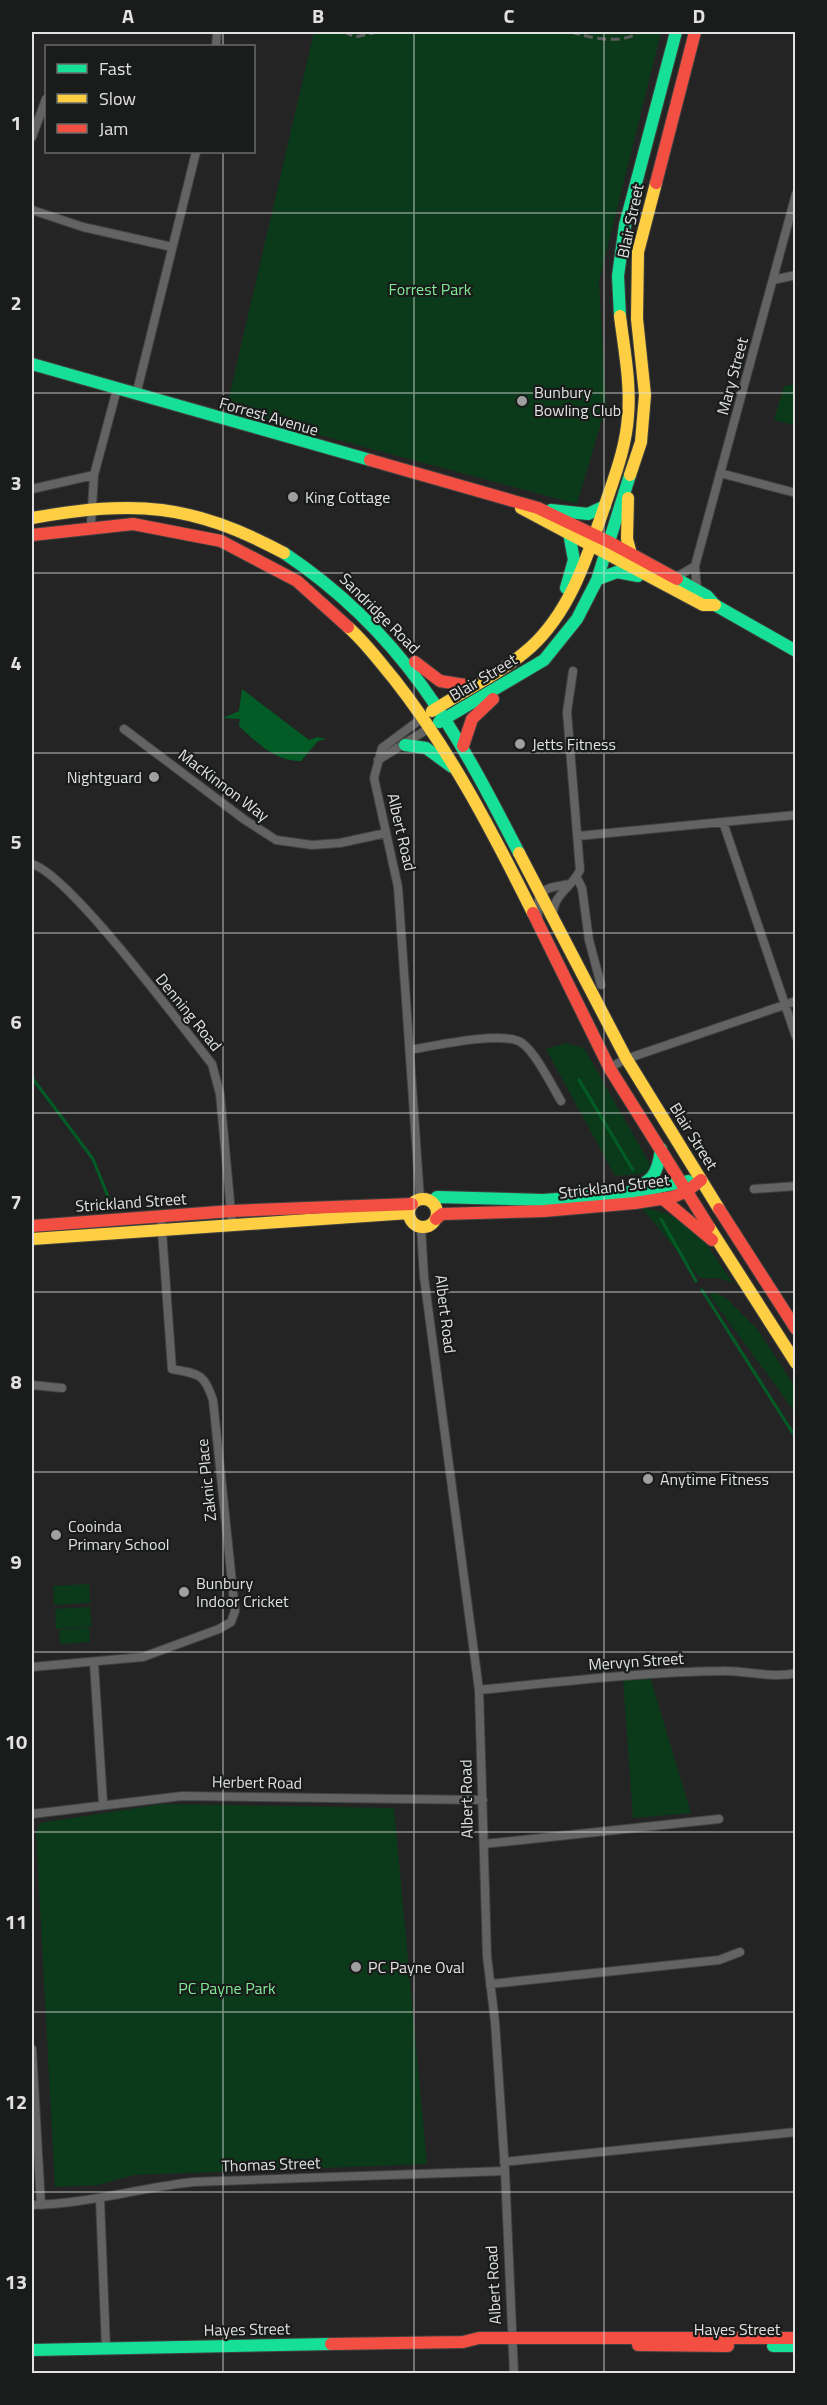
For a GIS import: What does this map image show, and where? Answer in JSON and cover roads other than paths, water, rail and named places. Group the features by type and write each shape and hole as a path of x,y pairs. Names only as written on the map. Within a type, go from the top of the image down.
{"main road":[{"name":"Blair Street","path":"428,721 438,707 530,648 548,629 567,602 593,540 622,454 628,426 627,367 618,284 620,255 631,202 676,32"},
{"name":"Blair Street","path":"695,32 638,252 637,319 645,395 641,442 598,579 577,619 544,660 446,718 463,746 626,1059 795,1329"},
{"name":"Forrest Avenue","path":"32,364 538,508 593,540 631,554 697,590 715,605 795,651"},
{"path":"626,493 631,508 626,536 631,554"},
{"name":"Forrest Avenue","path":"498,497 569,533 593,540"},
{"name":"Sandridge Road","path":"32,518 91,506 134,504 177,510 225,523 281,550 352,604 407,663 446,718"},
{"path":"538,508 588,514 605,506"},
{"name":"Sandridge Road","path":"32,536 91,524 132,522 174,527 228,543 265,561 318,598 359,636 428,721"},
{"path":"567,602 566,590 574,560 569,533"},
{"name":"Forrest Avenue","path":"608,547 654,578 703,605 715,605"},
{"path":"598,579 624,572 654,578"},
{"path":"352,604 391,635 425,672 455,687 472,686"},
{"path":"463,746 464,733 479,709 544,660"},
{"path":"446,718 428,721 460,775 538,923 609,1068 795,1363"},
{"path":"405,745 418,744 431,749 460,775"},
{"path":"626,1194 654,1179 658,1173 661,1149"},
{"name":"Strickland Street","path":"421,1227 432,1224 442,1214 544,1211 663,1199 701,1180"},
{"name":"Strickland Street","path":"32,1239 162,1223 418,1205 437,1197 543,1200 684,1187"},
{"path":"663,1199 673,1204 705,1236 720,1243"},
{"path":"421,1227 412,1223 418,1205 437,1211 436,1219"},
{"name":"Strickland Street","path":"32,1226 162,1223"},
{"name":"Hayes Street","path":"32,2350 795,2338"},
{"name":"Hayes Street","path":"512,2341 795,2346"}],"street":[{"path":"32,137 45,102"},
{"path":"136,395 196,153"},
{"name":"Mary Street","path":"697,590 695,566 795,194"},
{"path":"32,210 83,227 172,247"},
{"path":"773,280 795,275"},
{"path":"91,524 94,475 117,389"},
{"path":"720,473 795,493"},
{"path":"32,489 94,475"},
{"path":"671,576 680,575 695,566"},
{"path":"573,671 567,712 578,836 576,877 582,888 589,940 601,985"},
{"path":"378,760 405,745 428,721"},
{"path":"378,760 382,748 428,721"},
{"name":"MacKinnon Way","path":"124,729 245,820 276,840 300,844 329,844 386,833"},
{"name":"Albert Road","path":"378,760 374,786 398,887 418,1205"},
{"path":"578,836 795,814"},
{"path":"723,822 795,1036"},
{"name":"Denning Road","path":"32,864 55,879 83,906 212,1064 220,1094 231,1217"},
{"path":"538,923 537,900 540,893 576,877"},
{"path":"553,918 553,909 561,891 576,877"},
{"path":"609,1068 626,1059 795,1001"},
{"path":"410,1050 459,1041 516,1040 527,1048 561,1101"},
{"path":"754,1189 795,1186"},
{"name":"Zaknic Place","path":"94,1663 143,1657 160,1652 219,1629 231,1622 235,1611 213,1400 207,1381 198,1374 172,1369 162,1223"},
{"name":"Albert Road","path":"421,1227 424,1277 479,1690 486,1956 504,2166 514,2373"},
{"path":"32,1385 62,1389"},
{"path":"32,1667 94,1663 103,1803"},
{"name":"Mervyn Street","path":"479,1690 600,1677 724,1671 795,1673"},
{"name":"Herbert Road","path":"32,1814 103,1803 182,1796 483,1800"},
{"path":"484,1844 719,1819"},
{"path":"490,1984 719,1960 740,1952"},
{"path":"32,2049 36,2205"},
{"name":"Thomas Street","path":"36,2205 100,2200 153,2187 193,2182 504,2166 795,2132"},
{"path":"100,2200 106,2348"}],"waterway":[{"path":"32,1069 33,1079 93,1159 113,1209"},
{"path":"579,1080 633,1170"},
{"path":"661,1219 696,1281"},
{"path":"702,1290 796,1438"}],"railway":[{"path":"344,32 355,37 377,32"},
{"path":"571,32 597,38 615,39 632,36 639,32"}],"place":[{"name":"Bunbury Bowling Club","path":"522,401"},
{"name":"King Cottage","path":"293,497"},
{"name":"Jetts Fitness","path":"520,744"},
{"name":"Nightguard","path":"154,777"},
{"name":"Anytime Fitness","path":"648,1479"},
{"name":"Cooinda Primary School","path":"56,1535"},
{"name":"Bunbury Indoor Cricket","path":"184,1592"},
{"name":"PC Payne Oval","path":"356,1967"}],"park label":[{"name":"Forrest Park","path":"430,289"},
{"name":"PC Payne Park","path":"227,1988"}]}
